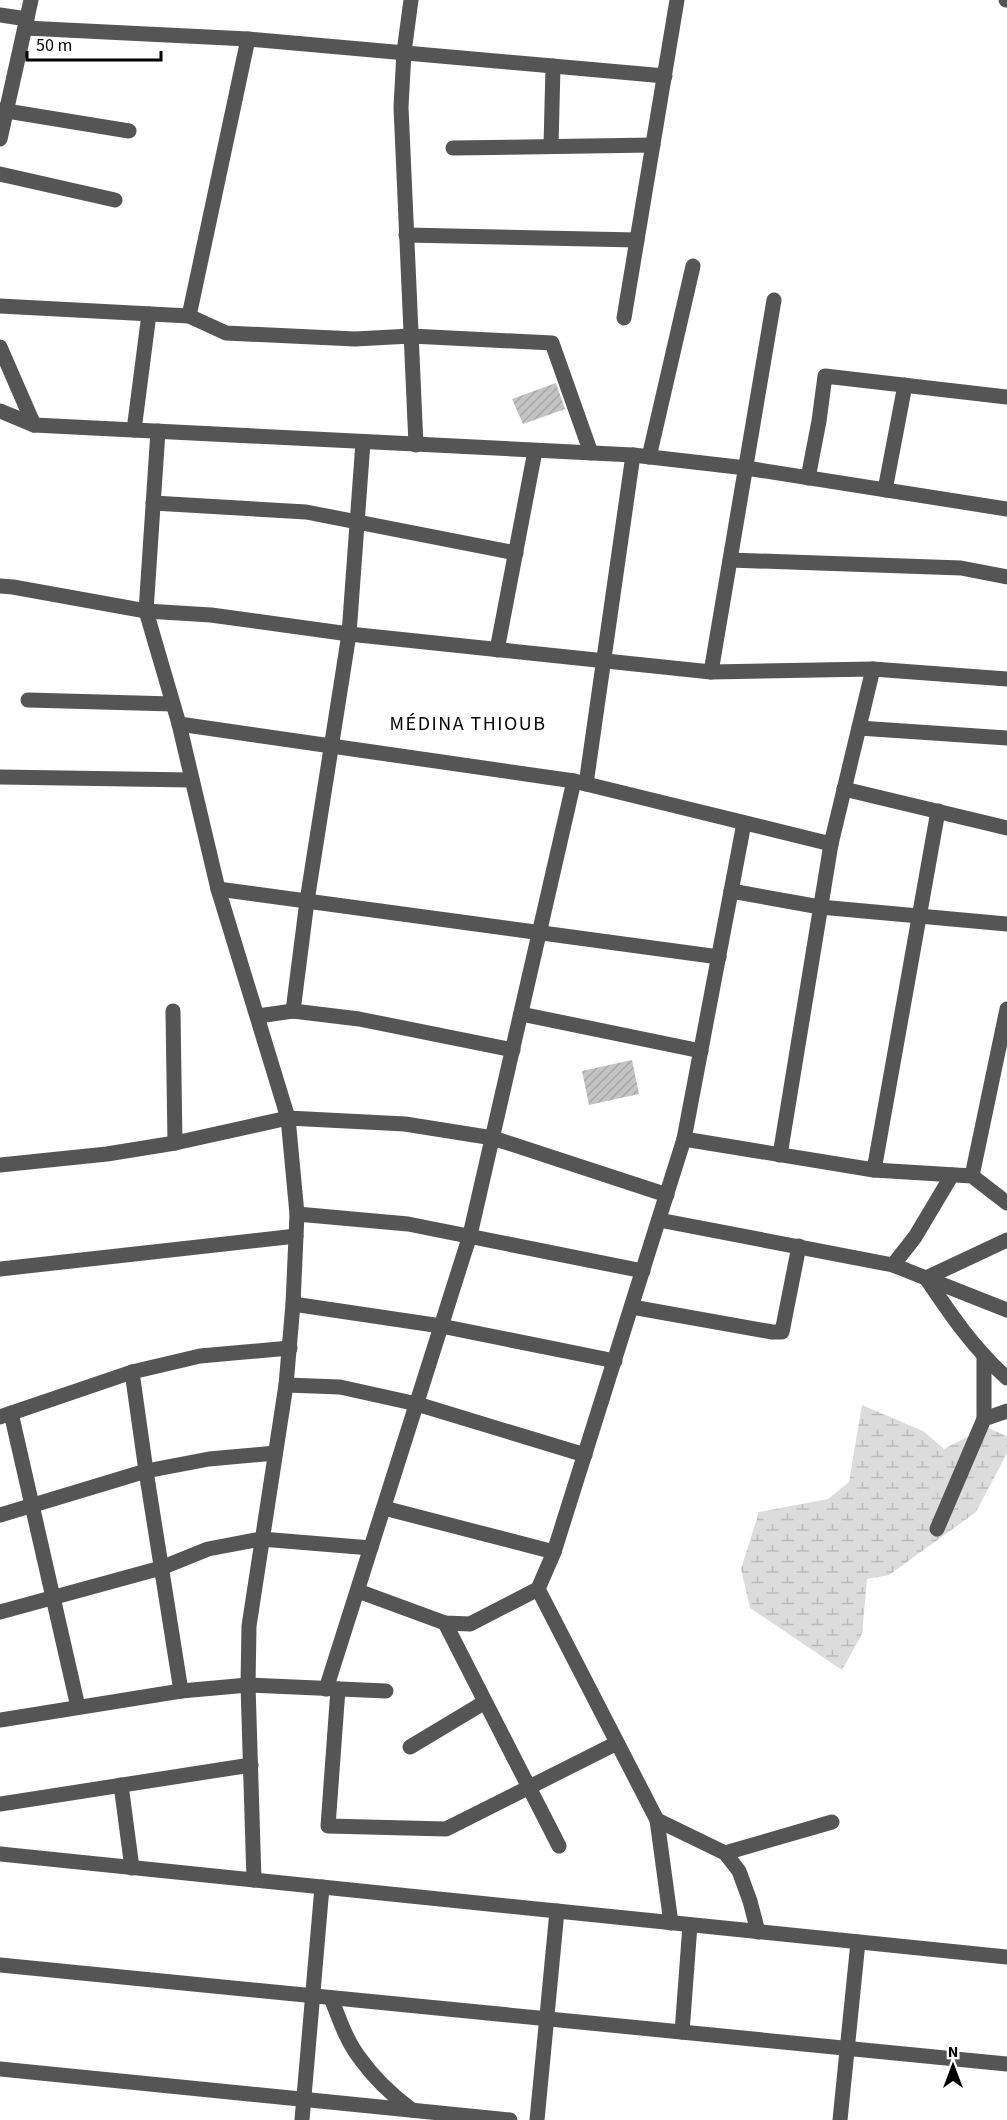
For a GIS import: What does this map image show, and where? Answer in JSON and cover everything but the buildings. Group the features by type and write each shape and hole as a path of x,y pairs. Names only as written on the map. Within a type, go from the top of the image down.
{"street":[{"path":"0,139 4,110 31,0"},
{"path":"411,0 404,52 401,107 416,445"},
{"path":"624,318 676,0"},
{"path":"0,15 26,23 248,39 665,76"},
{"path":"189,316 248,39"},
{"path":"551,146 553,66"},
{"path":"4,110 129,131"},
{"path":"453,148 653,145"},
{"path":"0,174 115,200"},
{"path":"406,235 637,240"},
{"path":"617,1743 446,1829 328,1826 332,1689 357,1591 470,1235 540,932 580,783 641,456 693,266"},
{"path":"711,672 774,300"},
{"path":"0,306 189,316 226,333 355,339 411,336 552,343 591,453"},
{"path":"134,430 149,314"},
{"path":"0,347 34,425"},
{"path":"808,478 825,376 1007,397"},
{"path":"885,490 905,385"},
{"path":"0,411 34,425 641,456 746,468 1007,509"},
{"path":"158,431 146,611 179,724 218,889 288,1118 297,1214 286,1385 249,1626 248,1685 254,1880"},
{"path":"293,1011 349,634 363,442"},
{"path":"497,650 535,451"},
{"path":"153,503 306,512 516,553"},
{"path":"730,560 961,568 1007,577"},
{"path":"0,586 13,586 146,611 211,615 349,634 711,672 873,669 1007,679"},
{"path":"780,1155 831,844 873,669"},
{"path":"28,700 173,704"},
{"path":"179,724 580,783 831,844"},
{"path":"859,728 1007,738"},
{"path":"0,777 192,780"},
{"path":"844,789 1007,828"},
{"path":"874,1170 938,811"},
{"path":"357,1591 445,1623 470,1624 537,1589 555,1552 684,1139 744,823"},
{"path":"218,889 719,957"},
{"path":"731,891 820,908 1007,924"},
{"path":"972,1176 1007,1009"},
{"path":"174,1011 175,1143"},
{"path":"258,1016 293,1011 359,1019 513,1050"},
{"path":"521,1014 701,1051"},
{"path":"0,1165 107,1154 175,1143 288,1118 405,1124 493,1138 667,1195"},
{"path":"684,1139 874,1170 972,1176 1007,1203"},
{"path":"893,1265 915,1237 952,1176"},
{"path":"297,1214 408,1224 643,1271"},
{"path":"659,1220 893,1265 1007,1310"},
{"path":"0,1269 296,1236"},
{"path":"926,1278 1007,1240"},
{"path":"632,1307 782,1332 799,1246"},
{"path":"926,1278 957,1325 984,1357 1007,1378"},
{"path":"293,1304 441,1326 615,1361"},
{"path":"78,1707 32,1505 6,1415 132,1372 200,1356 290,1348"},
{"path":"937,1529 984,1419 984,1357"},
{"path":"132,1372 181,1691"},
{"path":"286,1385 340,1387 417,1404 585,1455"},
{"path":"984,1419 1007,1411"},
{"path":"0,1515 146,1471 209,1459 275,1453"},
{"path":"384,1508 555,1552"},
{"path":"0,1612 161,1568 208,1549 261,1539 371,1548"},
{"path":"537,1589 657,1820 671,1923"},
{"path":"445,1623 559,1846"},
{"path":"0,1720 181,1691 248,1685 386,1691"},
{"path":"410,1747 485,1701"},
{"path":"0,1804 250,1765"},
{"path":"122,1785 132,1868"},
{"path":"657,1820 725,1853 739,1871 758,1932"},
{"path":"725,1853 832,1822"},
{"path":"0,1854 1007,1958"},
{"path":"302,2120 322,1887"},
{"path":"537,2120 557,1911"},
{"path":"682,2032 690,1925"},
{"path":"840,2120 858,1942"},
{"path":"0,1965 1007,2064"},
{"path":"331,1998 359,2057 396,2098 412,2110"},
{"path":"0,2069 510,2120"}],"green space":[{"path":"862,1405 923,1431 944,1449 986,1427 1007,1436 1007,1453 976,1512 889,1575 867,1579 862,1634 842,1670 750,1608 741,1569 759,1512 828,1499 849,1482"}],"district":[{"name":"MÉDINA THIOUB","path":"468,724"}]}
